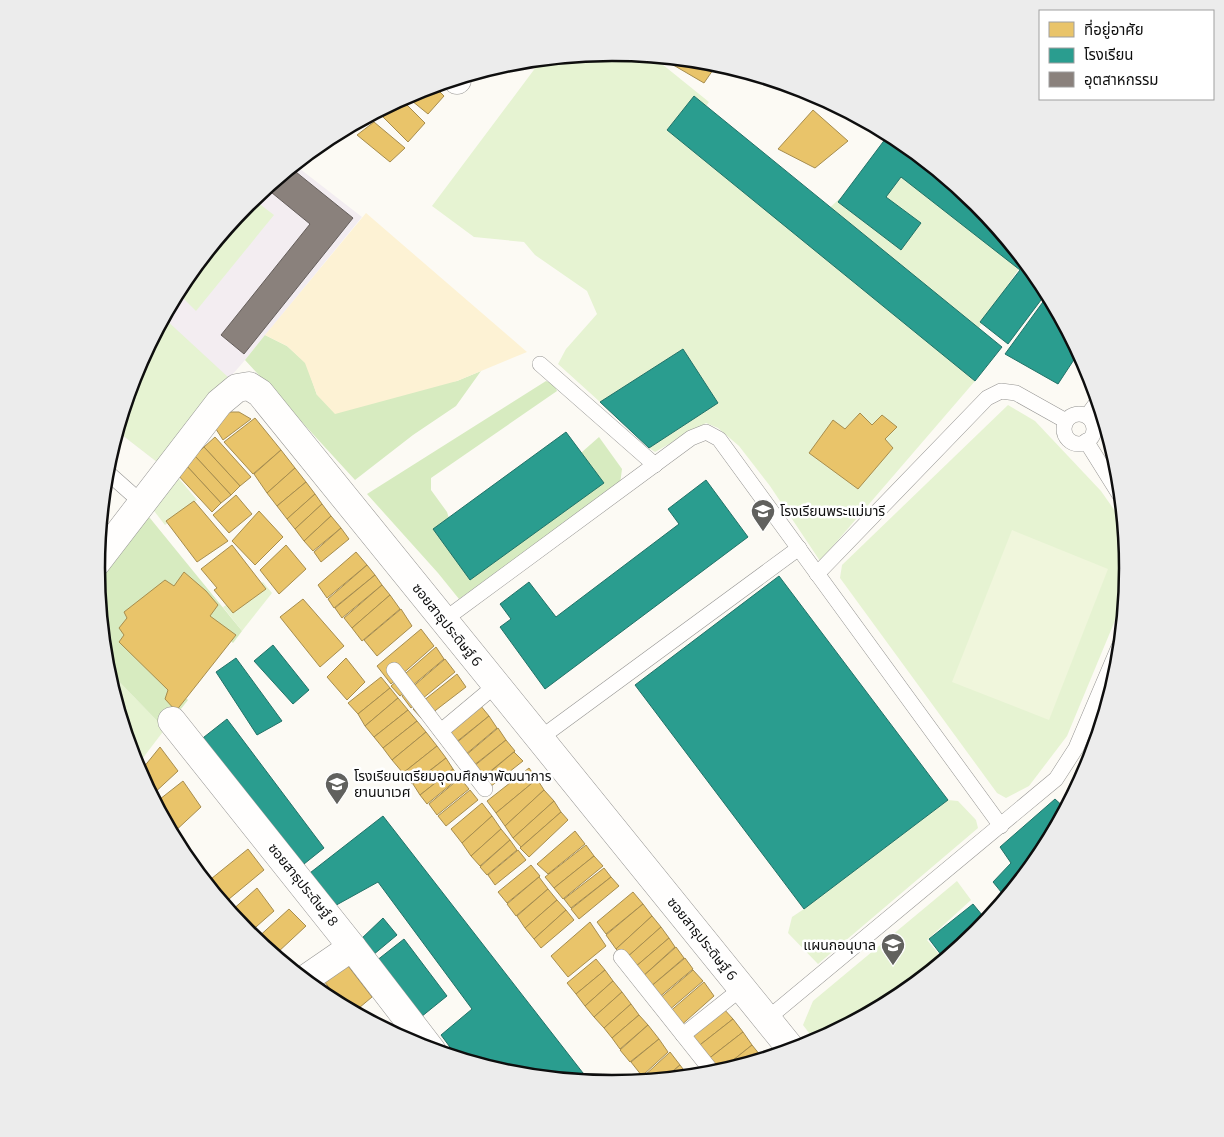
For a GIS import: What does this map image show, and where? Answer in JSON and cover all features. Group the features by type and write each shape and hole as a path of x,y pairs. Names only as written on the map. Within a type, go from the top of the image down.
{"street":[{"name":"ซอยสาธุประดิษฐ์ 6","path":"106,551 219,403 237,388 249,386 260,393 787,1044"},
{"name":"ซอยสาธุประดิษฐ์ 8","path":"172,721 423,1039"},
{"path":"310,976 352,947"}],"lane":[{"path":"540,364 655,465"},
{"path":"818,574 987,398 1001,391 1016,393 1066,421"},
{"path":"1087,416 1093,408"},
{"path":"1082,414 1087,416 1092,424 1093,433 1090,438 1082,443 1072,442 1068,439 1064,430 1066,421 1074,415 1082,414"},
{"path":"444,620 691,438 706,432 719,439 1001,826"},
{"path":"1086,441 1112,483"},
{"path":"113,477 142,503"},
{"path":"539,738 798,548"},
{"path":"767,1020 1056,779 1076,748 1109,669"},
{"path":"394,670 485,789"},
{"path":"441,730 496,685"},
{"path":"621,957 708,1066"},
{"path":"683,1035 742,988"}],"shaded area":[{"path":"300,169 362,217 245,360 157,462 123,435 143,374 157,344 190,287 231,234 253,210"}],"green space":[{"path":"612,61 662,64 709,102 686,135 975,381 820,561 770,486 739,446 718,428 706,423 655,452 649,448 718,403 683,349 600,402 558,364 566,349 597,314 587,291 535,255 524,242 474,237 432,206 536,68 579,62"},
{"path":"893,149 990,230 1020,268 974,335 823,214"},
{"path":"260,204 274,215 196,311 183,298 231,234"},
{"path":"169,322 229,378 157,462 123,435 143,374"},
{"path":"265,335 287,346 306,363 317,395 457,381 481,371 456,406 413,435 355,480 245,360"},
{"path":"546,381 554,384 557,391 431,478 431,490 447,512 452,528 464,529 582,452 599,437 622,469 620,484 459,599 367,494"},
{"path":"1008,405 1035,421 1101,491 1116,512 1119,568 1117,616 1067,736 1029,786 1006,798 997,793 840,578 842,565"},
{"path":"175,474 197,500 165,525 151,507"},
{"path":"145,512 242,631 233,643 178,589 129,636 188,700 165,729 117,679 109,635 105,565"},
{"path":"1012,530 1108,569 1049,720 952,682"},
{"path":"263,582 272,593 242,631 223,607"},
{"path":"117,679 165,729 142,759"},
{"path":"948,800 958,801 976,820 978,828 818,964 788,933 792,917"},
{"name":"แผนกอนุบาล","path":"957,881 971,900 927,940 940,955 921,971 866,1008 811,1035 803,1025 813,1001"}],"sand":[{"path":"366,213 527,352 457,381 335,414 317,395 305,363 287,346 265,335"}],"building: ที่อยู่อาศัย":[{"path":"674,66 712,71 704,83"},
{"path":"440,92 444,96 428,114 413,102"},
{"path":"407,105 425,123 408,142 383,117"},
{"path":"813,110 848,141 815,168 778,149"},
{"path":"374,122 405,148 390,162 357,135"},
{"path":"225,412 239,412 251,419 223,440 214,426"},
{"path":"860,413 872,425 882,415 897,427 885,439 893,448 858,489 809,453 833,420 845,429"},
{"path":"255,418 281,450 253,474 224,442"},
{"path":"215,437 251,477 240,486 204,447"},
{"path":"204,447 240,486 231,495 195,456"},
{"path":"281,450 295,468 267,493 254,474"},
{"path":"195,456 231,495 221,503 185,464"},
{"path":"185,464 221,503 212,512 176,473"},
{"path":"295,468 306,482 277,506 267,493"},
{"path":"306,482 315,494 287,519 277,506"},
{"path":"315,494 322,504 295,529 287,519"},
{"path":"236,495 252,514 229,533 213,515"},
{"path":"194,501 228,541 197,562 166,521"},
{"path":"322,504 331,516 304,541 295,529"},
{"path":"259,511 283,537 255,565 232,541"},
{"path":"331,516 341,528 313,551 304,541"},
{"path":"341,528 349,539 321,562 314,552"},
{"path":"232,545 266,589 233,613 214,590 217,588 201,569"},
{"path":"286,545 306,569 279,594 260,570"},
{"path":"356,552 367,565 327,598 318,585"},
{"path":"367,565 375,575 334,608 328,599"},
{"path":"184,572 206,591 218,605 210,616 236,635 176,711 165,699 168,690 119,642 124,635 119,628 127,618 124,612 165,580 174,586"},
{"path":"375,575 382,585 342,618 335,608"},
{"path":"382,585 390,595 352,628 344,618"},
{"path":"390,595 400,609 362,641 352,628"},
{"path":"303,599 344,646 320,667 280,617"},
{"path":"401,609 412,626 377,656 364,640"},
{"path":"421,629 434,646 391,684 377,666"},
{"path":"436,647 444,659 400,696 391,686"},
{"path":"346,658 365,682 347,700 327,677"},
{"path":"445,659 455,672 411,708 402,696"},
{"path":"457,674 466,687 423,720 413,709"},
{"path":"381,677 390,688 358,714 348,703"},
{"path":"390,688 398,698 365,726 358,714"},
{"path":"398,698 408,710 374,737 365,726"},
{"path":"480,705 489,716 455,743 446,732"},
{"path":"408,710 417,721 383,748 374,737"},
{"path":"489,716 497,728 465,755 455,744"},
{"path":"417,721 426,732 392,760 383,748"},
{"path":"498,728 506,740 473,766 465,756"},
{"path":"426,732 437,746 403,773 392,760"},
{"path":"506,740 515,751 482,778 473,767"},
{"path":"437,746 446,758 412,784 403,773"},
{"path":"160,747 178,771 156,791 144,766"},
{"path":"514,752 523,761 490,787 483,778"},
{"path":"446,758 453,769 420,795 413,784"},
{"path":"529,768 537,779 496,813 487,801"},
{"path":"453,769 460,777 427,804 420,795"},
{"path":"460,778 469,789 437,815 429,804"},
{"path":"537,779 544,790 505,826 496,813"},
{"path":"183,781 201,807 177,829 160,799"},
{"path":"470,790 478,800 446,826 438,816"},
{"path":"544,790 554,801 513,838 505,826"},
{"path":"554,801 561,812 521,847 513,838"},
{"path":"482,803 492,816 462,843 451,829"},
{"path":"561,812 568,820 529,857 520,848"},
{"path":"492,816 501,829 471,856 462,843"},
{"path":"501,829 510,840 480,866 471,856"},
{"path":"575,831 585,844 548,874 537,864"},
{"path":"510,840 517,850 487,875 480,867"},
{"path":"586,845 594,856 554,888 545,877"},
{"path":"248,849 264,870 228,900 211,879"},
{"path":"518,850 526,860 495,885 488,875"},
{"path":"594,856 603,866 563,899 554,888"},
{"path":"531,865 540,876 507,903 498,892"},
{"path":"604,868 611,877 571,908 564,899"},
{"path":"539,877 548,889 516,916 507,904"},
{"path":"611,877 619,886 579,919 571,909"},
{"path":"257,888 274,911 254,928 235,907"},
{"path":"548,889 557,900 525,928 517,916"},
{"path":"633,892 643,904 606,934 597,922"},
{"path":"557,900 566,910 534,939 525,928"},
{"path":"643,904 652,916 616,949 606,935"},
{"path":"289,909 306,926 279,951 261,934"},
{"path":"566,910 574,920 541,948 534,939"},
{"path":"652,916 661,927 625,959 616,949"},
{"path":"590,922 606,946 568,977 551,956"},
{"path":"661,927 669,938 634,968 625,959"},
{"path":"669,938 675,947 641,978 634,968"},
{"path":"676,947 684,958 649,988 641,978"},
{"path":"685,958 693,969 658,998 649,988"},
{"path":"596,959 605,970 576,994 567,983"},
{"path":"345,962 372,997 359,1008 332,991 324,981"},
{"path":"605,970 613,981 585,1006 576,994"},
{"path":"693,970 703,981 668,1011 659,999"},
{"path":"613,981 622,992 594,1017 585,1006"},
{"path":"704,982 714,996 678,1028 667,1014"},
{"path":"622,992 631,1004 604,1028 594,1017"},
{"path":"631,1004 639,1015 612,1038 604,1028"},
{"path":"723,1008 733,1019 696,1048 688,1037"},
{"path":"639,1015 648,1025 620,1049 612,1038"},
{"path":"733,1019 743,1032 707,1060 696,1048"},
{"path":"648,1025 659,1039 630,1062 620,1050"},
{"path":"743,1032 752,1045 732,1061 712,1066 707,1060"},
{"path":"659,1039 668,1052 643,1075 631,1062"},
{"path":"752,1045 759,1054 743,1058 732,1061"},
{"path":"670,1052 680,1065 672,1072 645,1075"},
{"path":"680,1065 684,1070 678,1071 672,1072"}],"building: โรงเรียน":[{"path":"694,96 1002,347 975,381 667,130"},
{"path":"884,141 921,166 971,210 1014,260 1041,299 1008,344 980,322 1020,270 901,177 886,197 921,223 901,250 838,202"},
{"path":"1043,302 1074,359 1058,384 1005,354"},
{"path":"683,349 718,403 649,448 600,402"},
{"path":"566,432 604,483 470,580 433,529"},
{"path":"706,480 748,537 545,689 500,627 511,619 500,604 529,582 556,617 679,524 668,509"},
{"path":"779,576 948,800 804,909 635,685"},
{"path":"273,645 309,690 293,704 254,661"},
{"path":"236,658 282,721 257,735 216,672"},
{"path":"227,719 324,848 299,868 199,741"},
{"path":"1055,799 1061,804 1034,850 1002,892 993,882 1011,863 1000,847"},
{"path":"383,816 585,1075 513,1066 452,1050 441,1035 472,1009 378,882 331,908 306,876"},
{"path":"973,904 982,915 941,954 929,939"},
{"path":"383,918 397,935 373,955 360,940"},
{"path":"404,939 447,996 421,1017 376,961"}],"building: อุตสาหกรรม":[{"path":"296,172 353,218 244,354 221,335 310,224 272,193"}],"place":[{"name":"โรงเรียนพระแม่มารี","path":"763,532"},
{"name":"โรงเรียนเตรียมอุดมศึกษาพัฒนาการ ยานนาเวศ","path":"337,805"},
{"name":"แผนกอนุบาล","path":"893,966"}]}
